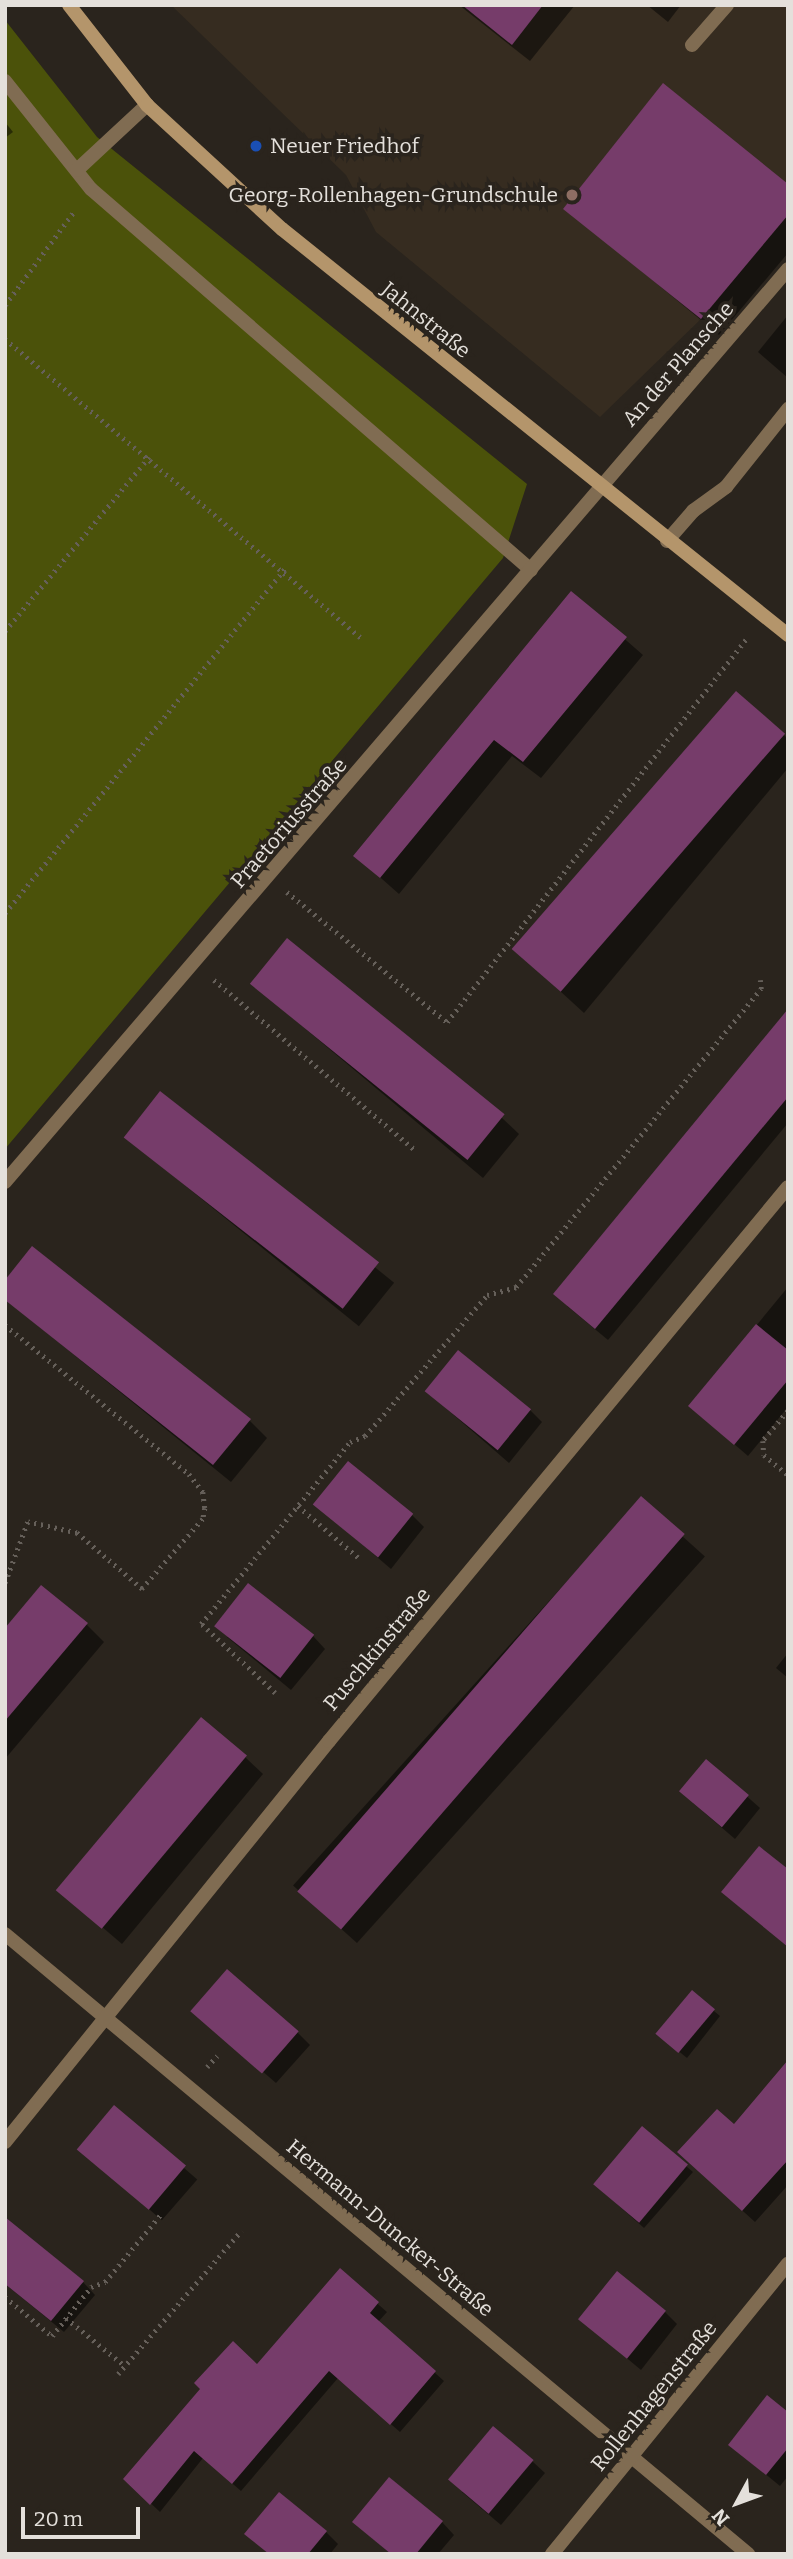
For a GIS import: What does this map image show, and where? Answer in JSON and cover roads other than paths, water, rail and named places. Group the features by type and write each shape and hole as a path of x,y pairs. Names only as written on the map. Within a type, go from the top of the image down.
{"main road":[{"name":"Jahnstraße","path":"69,5 147,105 282,229 599,487 788,635"}],"street":[{"path":"692,45 727,5"},
{"path":"5,81 91,189 531,570"},
{"path":"76,170 147,105"},
{"name":"An der Plansche","path":"599,487 788,269"},
{"path":"667,541 693,511 726,487 788,409"},
{"name":"Praetoriusstraße","path":"5,1182 270,878 599,487"},
{"name":"Puschkinstraße","path":"5,2142 106,2020 320,1751 788,1187"},
{"name":"Hermann-Duncker-Straße","path":"5,1934 630,2459 748,2554"},
{"name":"Rollenhagenstraße","path":"552,2554 788,2264"}],"place":[{"name":"Neuer Friedhof","path":"256,146"},
{"name":"Georg-Rollenhagen-Grundschule","path":"572,195"}]}
